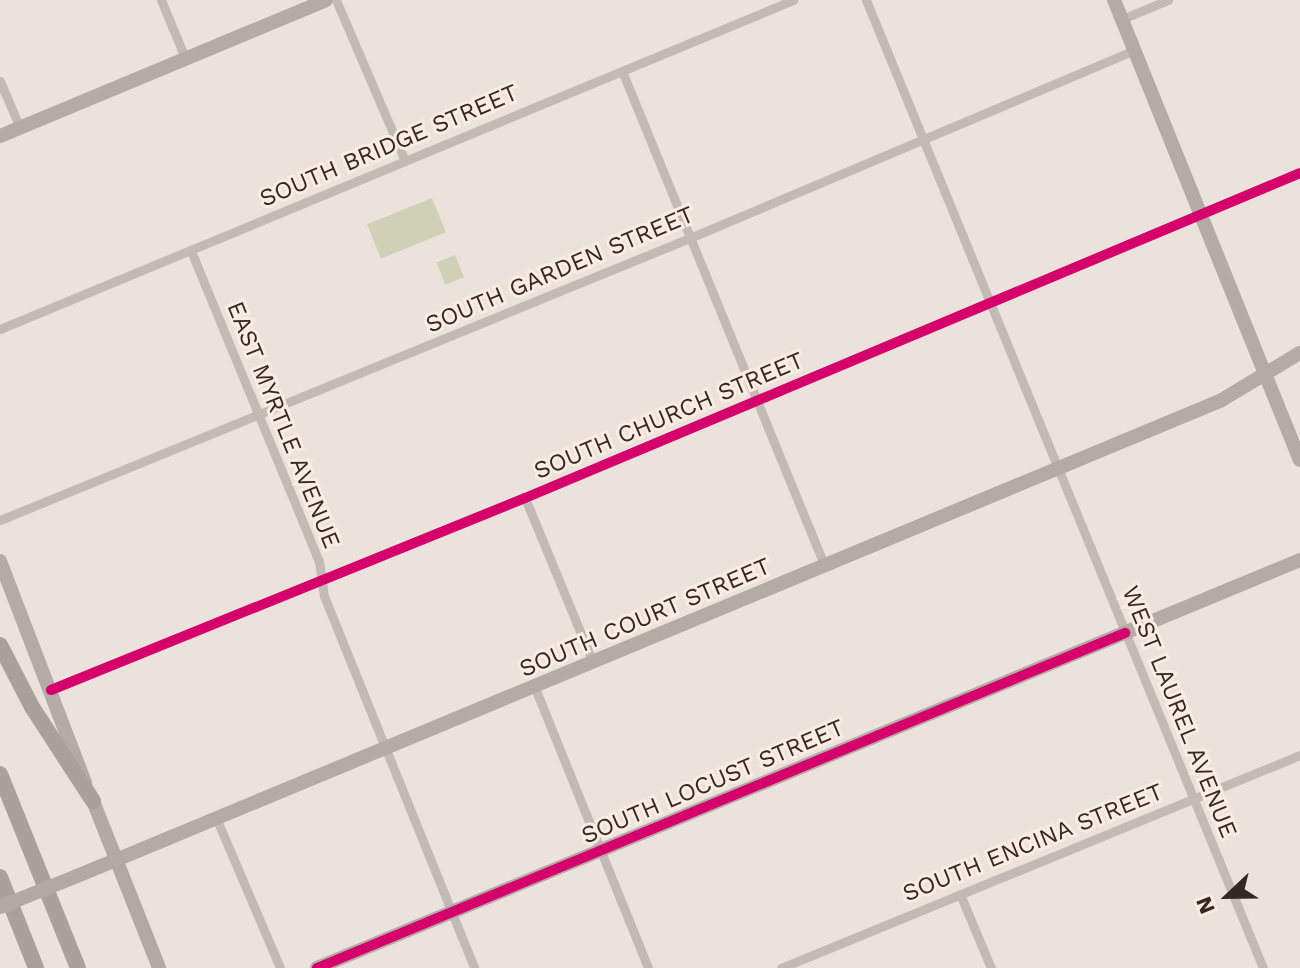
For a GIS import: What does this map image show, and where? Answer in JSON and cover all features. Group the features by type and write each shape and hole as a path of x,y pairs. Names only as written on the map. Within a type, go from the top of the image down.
{"highway":[{"path":"0,645 32,707 93,801"},
{"path":"0,774 78,968"},
{"path":"0,877 36,968"}],"main road":[{"path":"93,801 159,968"},
{"name":"SOUTH COURT STREET","path":"0,907 116,860"}],"street":[{"path":"161,0 186,60"},
{"path":"0,136 326,0"},
{"path":"336,0 405,161"},
{"name":"SOUTH BRIDGE STREET","path":"0,329 793,0"},
{"name":"WEST LAUREL AVENUE","path":"866,0 1263,968"},
{"path":"1114,0 1300,460"},
{"path":"1122,19 1168,0"},
{"name":"SOUTH GARDEN STREET","path":"0,520 692,237 1134,50"},
{"path":"622,71 825,567"},
{"path":"0,81 20,128"},
{"name":"SOUTH CHURCH STREET","path":"51,690 525,498 1300,173"},
{"name":"EAST MYRTLE AVENUE","path":"191,251 319,561 324,596 474,968"},
{"name":"SOUTH COURT STREET","path":"116,860 1220,401 1300,353"},
{"path":"525,498 593,663"},
{"name":"SOUTH LOCUST STREET","path":"317,968 1300,560"},
{"path":"0,561 93,801"},
{"path":"535,688 648,968"},
{"name":"SOUTH ENCINA STREET","path":"781,968 1300,755"},
{"path":"217,820 280,968"},
{"path":"960,894 991,968"}],"green space":[{"path":"432,198 446,232 381,259 367,224"},
{"path":"455,255 464,277 445,285 436,262"}],"cycle path":[{"path":"51,690 525,498 1300,173"},
{"path":"317,968 1125,633"}]}
